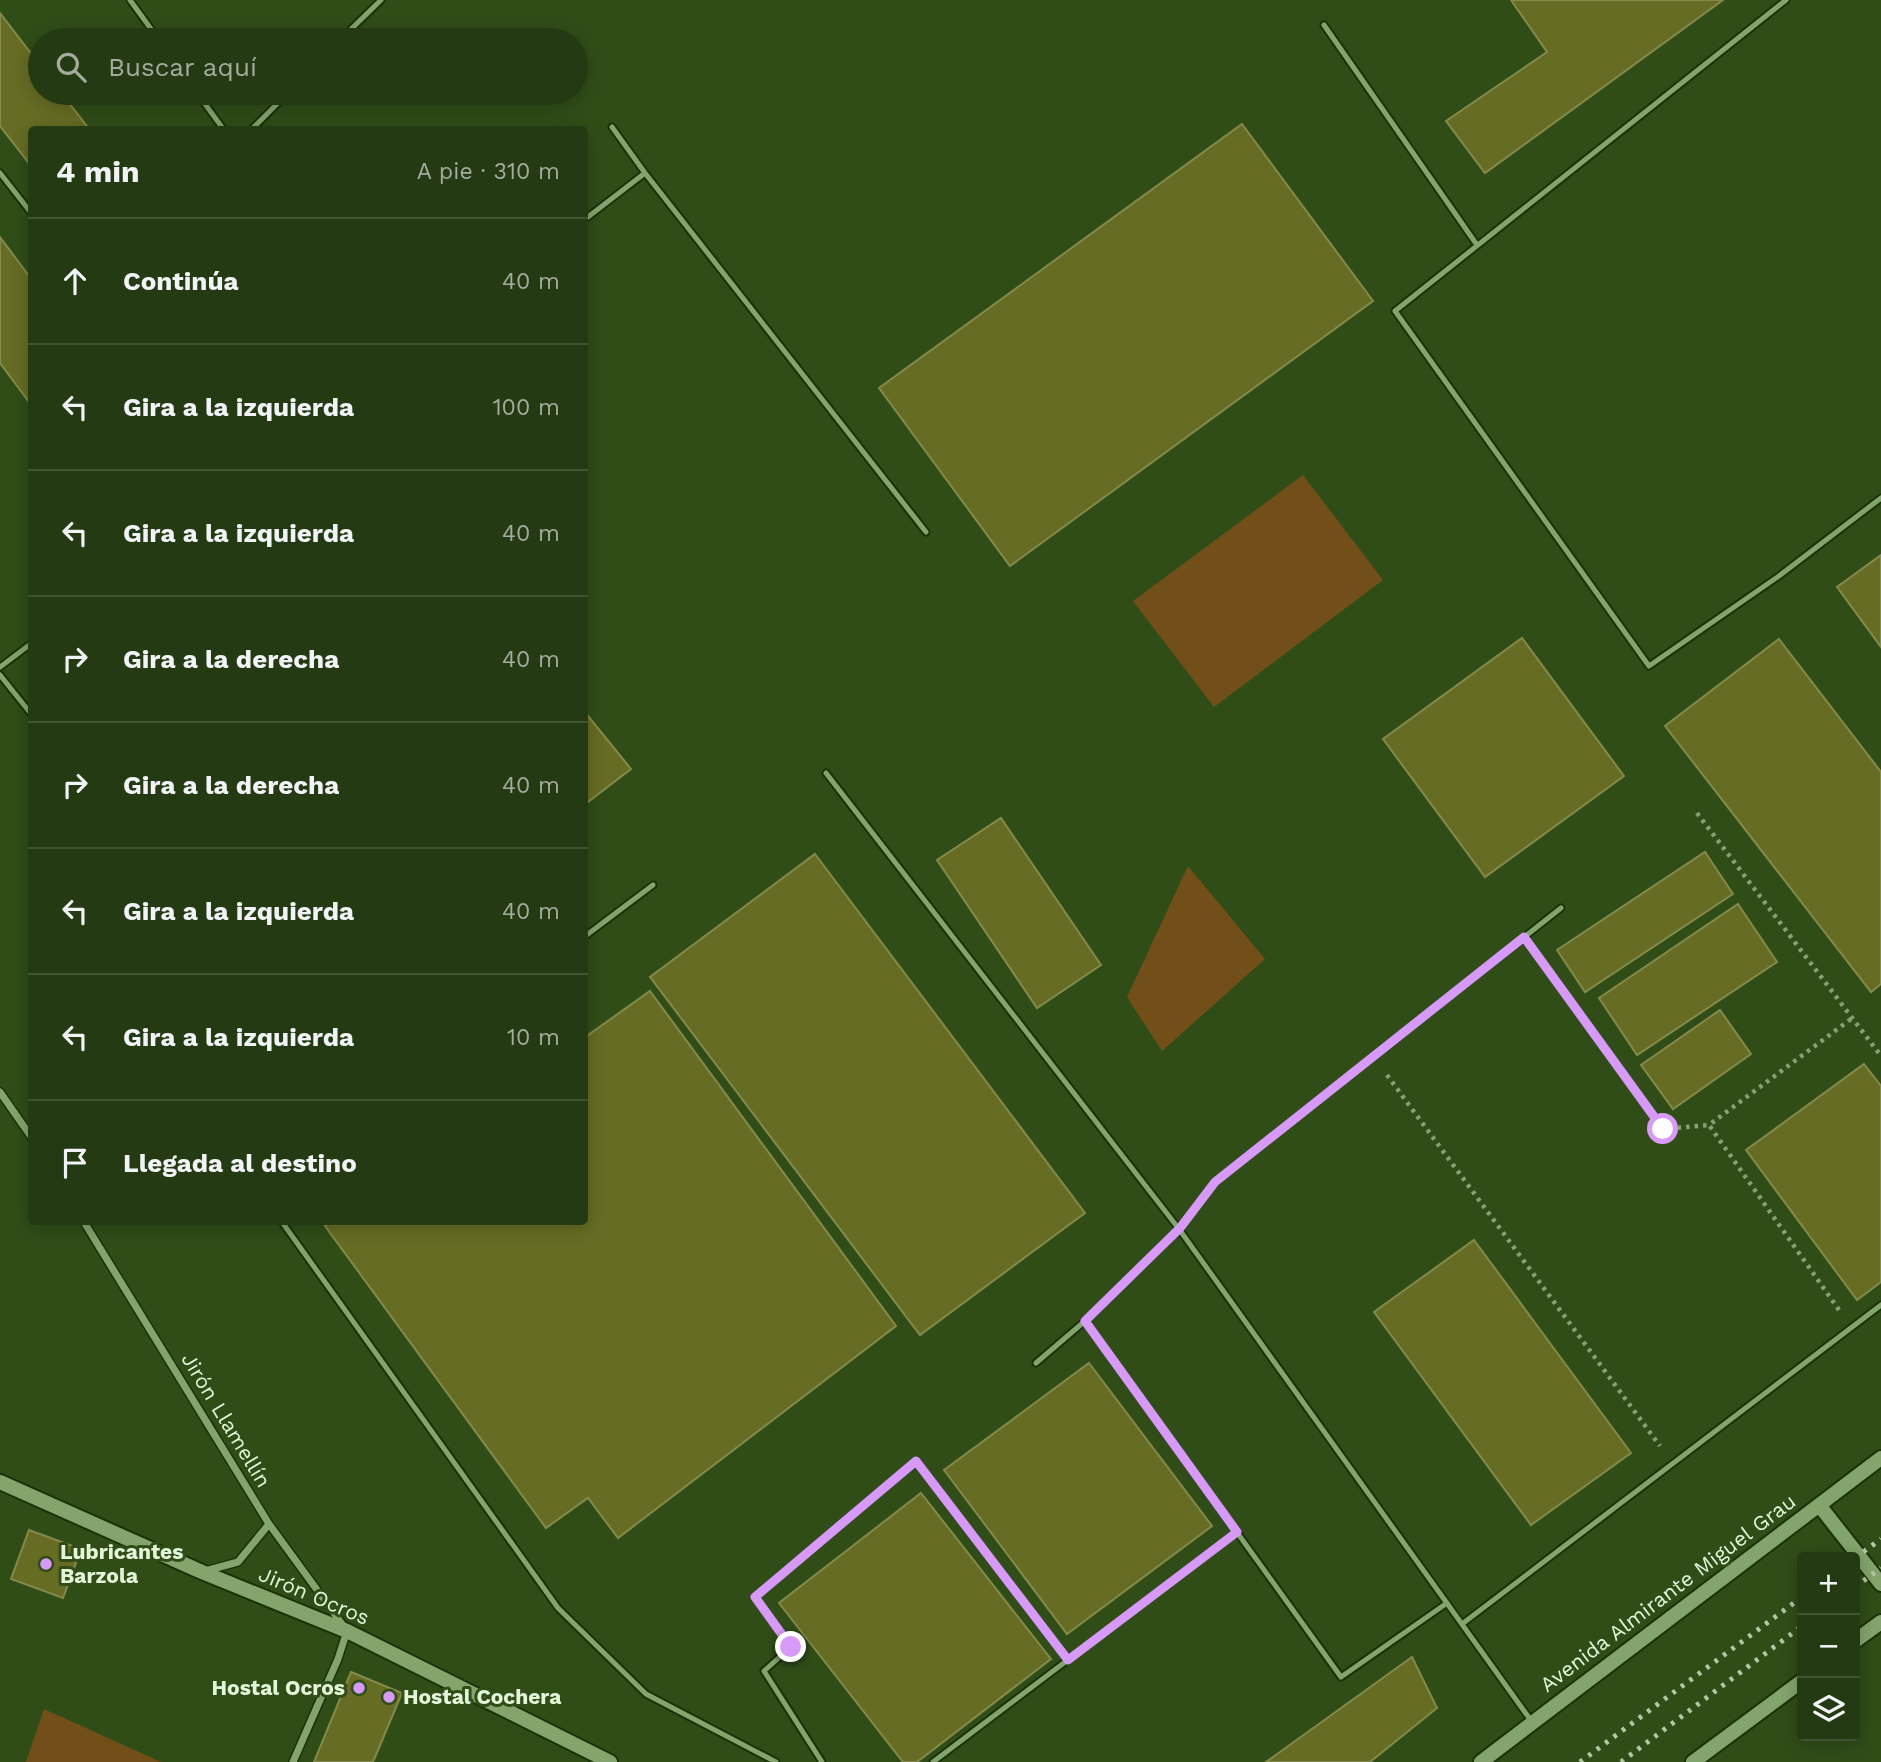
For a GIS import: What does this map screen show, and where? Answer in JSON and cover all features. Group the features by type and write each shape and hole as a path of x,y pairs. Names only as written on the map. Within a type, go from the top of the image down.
{"main road":[{"name":"Avenida Almirante Miguel Grau","path":"1481,1762 1881,1458"},
{"name":"Jirón Ocros","path":"0,1482 202,1572 347,1631 608,1761"},
{"path":"1819,1505 1881,1584"},
{"path":"1860,1638 1881,1622"},
{"path":"1693,1762 1797,1685"}],"street":[{"path":"0,1092 28,1132"},
{"name":"Jirón Llamellín","path":"86,1225 269,1524 347,1631"},
{"path":"202,1572 244,1558 269,1524"},
{"path":"293,1762 340,1654 347,1631"}],"lane":[{"path":"130,0 150,28"},
{"path":"352,28 381,0"},
{"path":"1786,0 1395,311 1649,666 1779,576 1881,498"},
{"path":"1324,25 1477,245"},
{"path":"206,105 221,126"},
{"path":"255,126 276,105"},
{"path":"612,127 645,173 926,532"},
{"path":"0,173 28,209"},
{"path":"588,217 645,173"},
{"path":"0,667 28,646"},
{"path":"0,675 28,710"},
{"path":"826,773 1180,1228 1532,1722"},
{"path":"588,934 653,885"},
{"path":"1037,1363 1085,1321 1180,1228 1215,1182 1561,908"},
{"path":"284,1225 558,1608 646,1694 776,1762"},
{"path":"1462,1624 1881,1305"},
{"path":"1085,1321 1341,1677 1447,1603"},
{"path":"822,1762 764,1671 791,1647 755,1597 916,1461 1068,1660"},
{"path":"933,1762 1237,1532"}],"path":[{"path":"1697,813 1881,1056"},
{"path":"1524,937 1663,1129 1709,1125 1851,1019"},
{"path":"1374,1056 1673,1463"},
{"path":"1709,1125 1851,1328"}],"shaded area":[{"path":"1303,475 1383,580 1214,707 1133,601"},
{"path":"1188,866 1265,959 1162,1051 1127,997"},
{"path":"44,1709 161,1762 26,1762"}],"building":[{"path":"1511,0 1723,0 1485,173 1446,121 1547,52"},
{"path":"0,13 28,49 28,105 70,105 87,126 28,126 28,162 0,126"},
{"path":"1242,124 1373,301 1010,566 879,388"},
{"path":"0,237 28,275 28,401 0,363"},
{"path":"1881,555 1881,647 1837,587"},
{"path":"1522,638 1624,776 1485,877 1383,739"},
{"path":"1779,639 1881,772 1881,984 1871,992 1665,726"},
{"path":"588,716 631,769 588,802"},
{"path":"1001,818 1101,965 1037,1008 937,860"},
{"path":"1705,852 1733,894 1585,992 1557,950"},
{"path":"815,854 1085,1213 920,1335 650,977"},
{"path":"1738,904 1777,962 1637,1055 1599,998"},
{"path":"650,991 896,1326 618,1538 588,1498 546,1528 325,1226 588,1225 588,1035"},
{"path":"1720,1010 1751,1054 1673,1109 1641,1065"},
{"path":"1864,1064 1881,1086 1881,1282 1857,1300 1746,1150"},
{"path":"1474,1240 1631,1453 1531,1525 1374,1312"},
{"path":"1089,1363 1212,1526 1067,1634 944,1470"},
{"path":"921,1493 1051,1659 917,1762 903,1762 779,1603"},
{"name":"Lubricantes Barzola","path":"29,1530 81,1549 63,1598 11,1579"},
{"path":"1412,1657 1437,1708 1370,1762 1266,1762"},
{"path":"351,1672 402,1693 373,1762 314,1762"}],"railway":[{"path":"1860,1554 1881,1539"},
{"path":"1860,1583 1881,1568"},
{"path":"1580,1762 1797,1601"},
{"path":"1621,1762 1797,1630"}],"place":[{"name":"Lubricantes Barzola","path":"46,1564"},
{"name":"Hostal Ocros","path":"359,1688"},
{"name":"Hostal Cochera","path":"389,1697"}],"route":[{"path":"791,1647 755,1597 916,1461 1068,1660 1237,1532 1085,1321 1180,1228 1215,1182 1524,937 1663,1129"}]}
